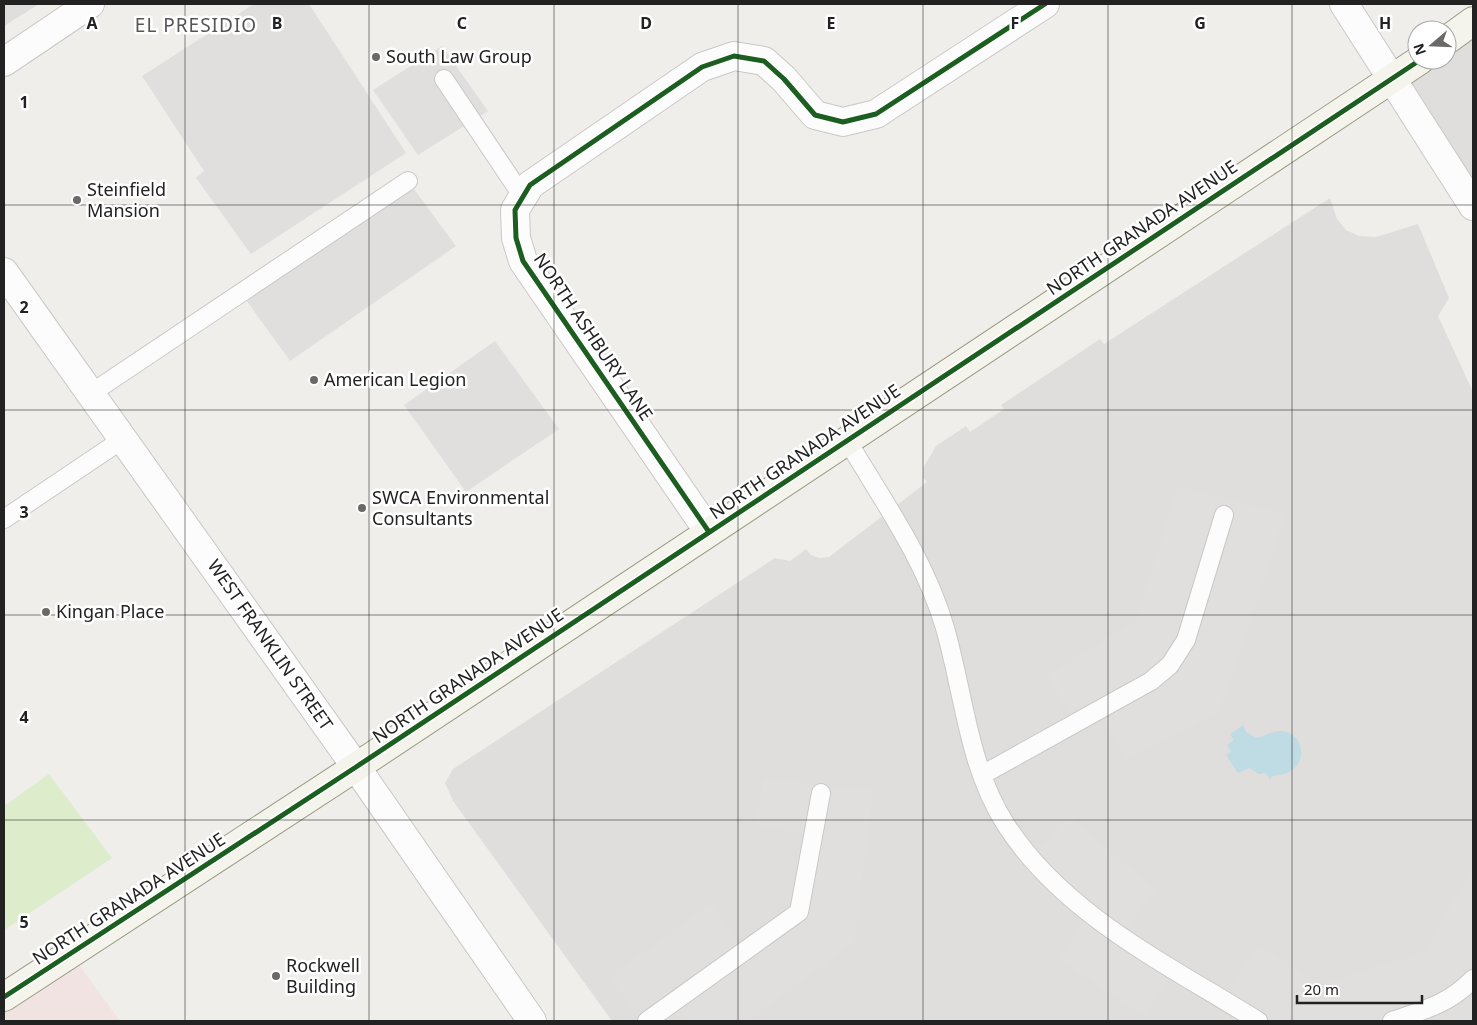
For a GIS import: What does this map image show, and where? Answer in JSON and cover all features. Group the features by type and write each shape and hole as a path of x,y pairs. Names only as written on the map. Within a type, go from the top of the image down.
{"main road":[{"path":"1457,33 1473,21"},
{"name":"NORTH GRANADA AVENUE","path":"4,997 356,767 1407,69"}],"street":[{"path":"4,62 90,4"},
{"name":"NORTH ASHBURY LANE","path":"709,532 523,260 516,238 515,210 530,185 702,67 734,56 764,61 784,79 814,115 843,122 876,114 1046,4"},
{"path":"1344,4 1473,206"},
{"name":"WEST FRANKLIN STREET","path":"4,272 356,767 532,1021"}],"lane":[{"path":"444,79 523,197"},
{"path":"90,394 408,181"},
{"path":"4,519 123,439"},
{"path":"847,440 920,562 945,627 972,745 987,790 1006,825 1033,860 1081,908 1258,1021"},
{"path":"982,775 1144,685 1170,665 1186,640 1224,515"},
{"path":"647,1021 799,912 821,793"},
{"path":"1392,1021 1431,1008 1459,994 1473,979"}],"shaded area":[{"path":"4,4 39,4 4,26"},
{"path":"254,4 309,4 406,153 251,254 196,178 204,171 142,76"},
{"path":"1473,21 1473,206 1393,79 1407,69 1457,70 1457,33"},
{"path":"442,46 488,111 418,155 373,90"},
{"path":"408,181 456,246 290,361 241,293"},
{"path":"1330,198 1337,219 1346,230 1359,236 1376,237 1418,224 1449,298 1438,316 1473,392 1473,1021 612,1021 453,801 445,783 453,769 775,558 790,561 806,549 811,555 819,558 829,557 927,482 923,477 923,468 936,446 966,426 970,432 1004,409 1001,405 1100,339 1104,344"},
{"path":"495,341 559,429 466,492 404,405"},
{"path":"1179,486 1285,514 1220,710 1126,760 1098,711 1076,723 1048,675 1135,621"},
{"path":"764,778 873,791 854,942 748,1021 688,1021 673,1002 641,1021 610,976 711,904 745,952 799,912 813,835 755,826"},
{"path":"1068,815 1156,889 1122,935 1173,969 1145,1017 1059,959 1088,913 1032,858"},
{"path":"1473,870 1473,1021 1258,1021 1222,999 1259,945 1320,985 1424,952"},
{"path":"71,954 120,1021 4,1021 4,997"}],"green space":[{"path":"49,774 112,858 4,930 4,806"}],"water":[{"path":"1243,725 1246,732 1257,738 1280,731 1289,733 1296,738 1300,745 1301,753 1294,769 1285,774 1272,776 1270,780 1266,773 1259,774 1249,768 1238,773 1226,755 1231,752 1227,745 1234,740 1230,734"}],"cycle path":[{"path":"709,532 523,261 516,238 515,210 530,185 702,67 734,56 764,61 784,79 815,115 843,122 876,114 1045,4"},
{"path":"4,997 356,767 1407,69"}],"place":[{"name":"South Law Group","path":"376,57"},
{"name":"Steinfield Mansion","path":"77,200"},
{"name":"American Legion","path":"314,380"},
{"name":"SWCA Environmental Consultants","path":"362,508"},
{"name":"Kingan Place","path":"46,612"},
{"name":"Rockwell Building","path":"276,976"}],"district":[{"name":"EL PRESIDIO","path":"196,25"}]}
